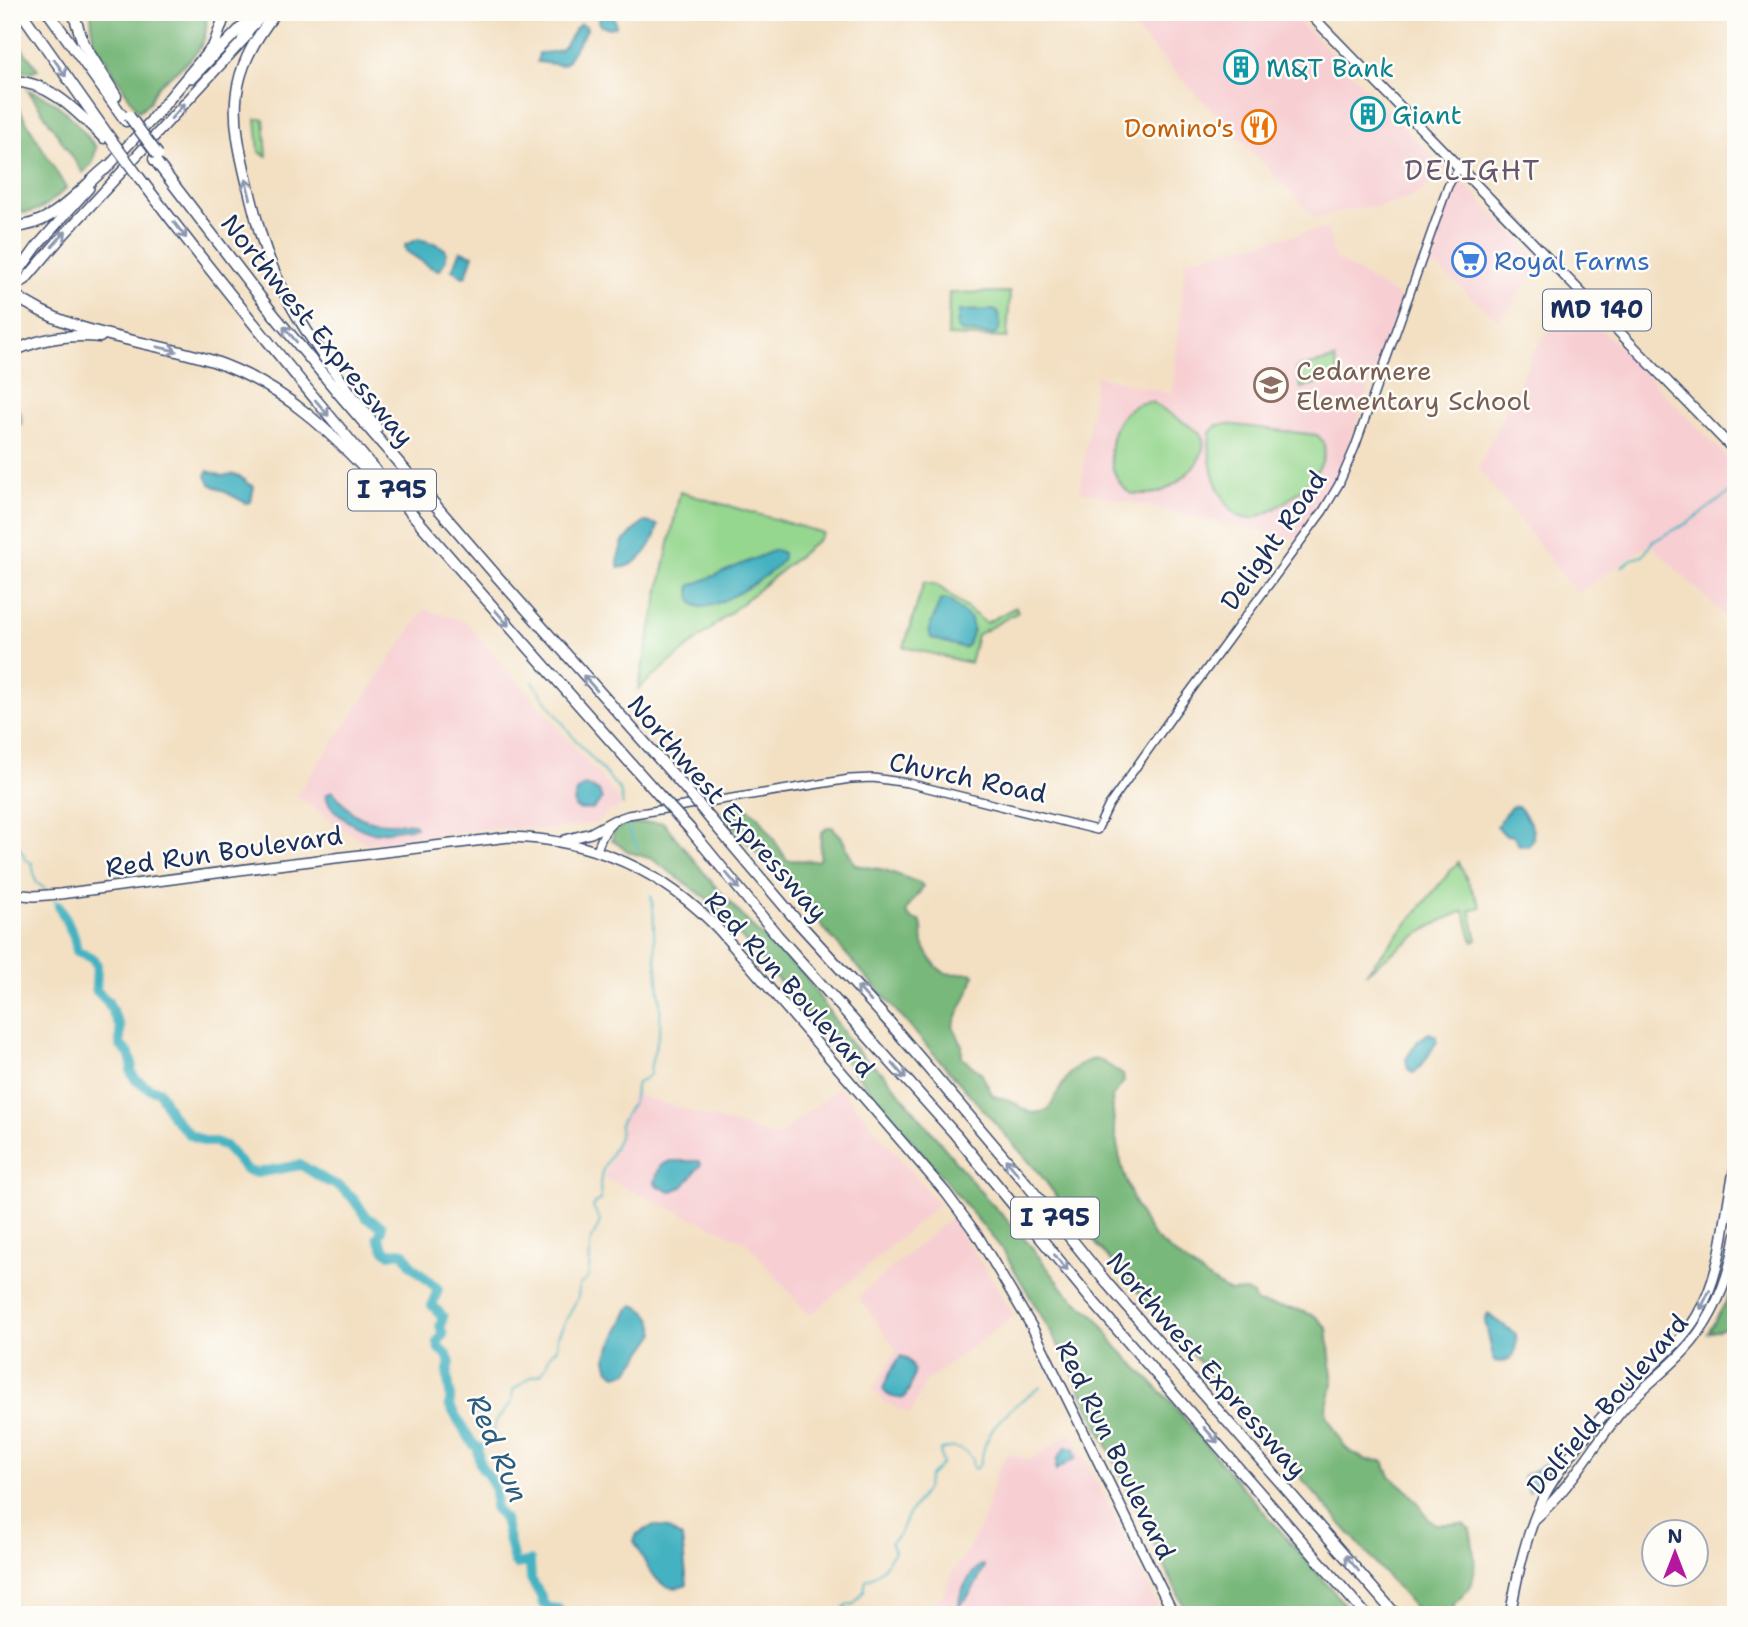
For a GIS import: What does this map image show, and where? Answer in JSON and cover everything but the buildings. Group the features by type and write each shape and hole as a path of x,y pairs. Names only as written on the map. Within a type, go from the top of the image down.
{"highway":[{"name":"Northwest Expressway","path":"21,12 108,140 325,411 477,589 690,829 777,935 946,1124 1090,1298 1366,1615"},
{"name":"Northwest Expressway","path":"48,12 274,315 445,517 684,788 797,921 890,1023 1026,1182 1106,1282 1396,1615"},
{"path":"73,12 83,43 127,119"},
{"path":"153,118 214,45 226,12"},
{"path":"243,39 249,29 267,12"},
{"path":"276,12 246,60 238,82 234,107 237,142 264,244 279,282 307,331 445,517"},
{"path":"12,81 31,83 49,91 77,111 108,140"},
{"path":"12,227 31,225 50,217 108,166"},
{"path":"12,293 60,320 196,356 233,369 271,388 302,408 334,436 477,589"},
{"path":"12,352 47,339 74,336 143,344"}],"main road":[{"path":"12,281 38,245 108,166 256,12"},
{"name":"MD 140","path":"1308,12 1736,452"},
{"path":"12,288 25,280 243,39"},
{"path":"560,841 591,833 615,820"},
{"name":"Red Run Boulevard","path":"12,894 60,894 488,839 528,838 560,841 597,850 652,875 707,916 963,1215 990,1254 1032,1327 1174,1615"},
{"name":"Dolfield Boulevard","path":"1510,1615 1521,1558 1535,1519 1554,1480 1629,1387 1676,1343 1695,1320 1703,1305 1718,1269 1736,1163"},
{"name":"Dolfield Boulevard","path":"1535,1519 1545,1510 1622,1410 1684,1352 1704,1326 1729,1272 1736,1236"}],"street":[{"name":"Delight Road","path":"1097,830 1117,794 1300,544 1339,484 1360,435 1448,186 1459,167"},
{"name":"Church Road","path":"615,820 628,815 839,781 873,778 908,783 1097,830"},
{"path":"597,850 605,831 615,820"}],"shaded area":[{"path":"1118,12 1291,12 1446,170 1411,198 1316,219"},
{"path":"1459,181 1542,263 1499,321 1440,269 1423,265 1448,194"},
{"name":"Cedarmere Elementary School","path":"1328,228 1334,258 1402,298 1342,463 1328,494 1298,540 1080,491 1096,376 1172,394 1186,259"},
{"path":"1574,301 1736,466 1736,627 1650,544 1577,594 1478,468 1535,349"},
{"path":"425,609 465,621 609,787 622,806 608,812 597,823 556,829 490,828 366,844 296,796"},
{"path":"839,1087 939,1204 810,1316 746,1242 604,1178 632,1094 776,1137"},
{"path":"950,1218 1014,1316 927,1380 910,1414 884,1402 873,1389 897,1350 858,1297"},
{"path":"1072,1432 1162,1615 921,1615 946,1591 953,1571 983,1521 996,1474 1008,1453 1029,1460"}],"green space":[{"path":"91,12 206,12 204,38 194,56 158,86 149,102 138,111 93,40"},
{"path":"12,28 24,51 38,69 30,72 12,70"},
{"path":"28,90 40,94 58,106 96,147 93,162 83,173"},
{"path":"12,97 66,188 48,204 21,213 12,212"},
{"path":"256,119 264,119 267,156 259,152"},
{"path":"1010,292 1007,338 948,336 949,293"},
{"path":"1335,359 1339,378 1301,388 1296,368"},
{"path":"1152,402 1199,432 1203,449 1193,467 1176,483 1153,494 1132,494 1121,484 1114,471 1112,440 1116,425 1125,413 1136,405"},
{"path":"1217,425 1317,435 1324,446 1323,460 1315,474 1287,501 1256,517 1244,518 1229,507 1219,490 1210,462 1210,433"},
{"path":"680,492 823,533 818,540 638,689"},
{"path":"924,582 937,585 986,623 1016,607 1018,612 977,635 970,663 904,647"},
{"path":"741,803 759,817 787,860 817,861 820,858 821,833 832,827 841,836 855,865 885,870 923,886 906,913 912,919 920,921 924,947 939,969 950,974 974,974 953,1026 962,1045 962,1058 981,1073 993,1096 1009,1100 1028,1112 1036,1113 1048,1110 1068,1077 1080,1064 1099,1059 1123,1075 1124,1081 1112,1097 1118,1151 1128,1186 1152,1234 1189,1265 1230,1292 1246,1291 1253,1295 1256,1303 1299,1310 1315,1316 1327,1328 1333,1385 1326,1408 1327,1416 1345,1447 1367,1460 1383,1461 1390,1476 1420,1505 1429,1520 1436,1524 1463,1524 1470,1529 1474,1575 1469,1588 1453,1605 1457,1615 1421,1615 1070,1214 1039,1173 722,813 733,804"},
{"path":"663,822 756,931 804,975 852,1045 885,1075 979,1190 1029,1244 1066,1292 1096,1317 1116,1346 1171,1402 1354,1615 1188,1615 1064,1355 1003,1250 764,963 706,898 652,859 629,852 612,840 615,829 626,824"},
{"path":"1458,862 1481,907 1470,910 1477,940 1473,942 1464,911 1424,930 1365,974"},
{"path":"1736,1272 1736,1325 1708,1333 1727,1300"}],"water":[{"path":"598,12 613,12 616,26 609,28 600,25"},
{"path":"580,24 587,29 566,63 562,65 537,62 539,53 562,49"},
{"path":"418,239 437,244 446,250 446,259 440,270 432,268 406,251 405,245"},
{"path":"461,251 473,255 466,276 463,277 452,270"},
{"path":"959,311 998,312 1000,325 994,335 962,332 957,328"},
{"path":"12,403 19,410 21,417 21,424 15,430 12,429"},
{"path":"208,471 223,476 233,474 254,486 251,502 246,503 210,484 206,476"},
{"path":"646,522 658,525 649,547 639,559 618,568 623,541 639,525"},
{"path":"775,550 783,553 781,562 754,584 715,604 705,607 693,603 690,586"},
{"path":"943,599 971,619 973,630 968,645 964,648 931,638 929,629"},
{"path":"585,785 599,791 602,799 593,809 581,810 575,807 575,797"},
{"path":"332,791 349,810 366,820 414,824 416,827 374,833 360,828 332,808 326,795"},
{"path":"1518,806 1529,820 1533,831 1532,842 1528,846 1519,845 1514,836 1505,835 1497,826 1511,807"},
{"path":"1429,1033 1437,1036 1437,1042 1423,1064 1413,1073 1408,1069 1406,1059 1418,1041"},
{"path":"670,1161 699,1161 701,1164 684,1186 670,1192 656,1185 655,1181 660,1166"},
{"path":"633,1305 650,1316 655,1334 628,1372 616,1375 609,1370 606,1359 628,1310"},
{"path":"1488,1314 1516,1334 1515,1351 1506,1361 1494,1361 1485,1321"},
{"path":"901,1356 911,1364 914,1374 904,1398 895,1398 883,1389"},
{"path":"1066,1447 1074,1449 1076,1458 1056,1470 1057,1459"},
{"path":"1546,1464 1549,1468 1529,1492 1523,1476"},
{"path":"654,1525 667,1528 682,1538 687,1585 677,1588 660,1582 643,1558 634,1541 637,1534"},
{"path":"981,1565 984,1565 978,1581 959,1606 966,1584"}],"waterway":[{"path":"1622,567 1632,559 1643,556 1652,542 1689,522 1736,488"},
{"path":"533,682 573,737 620,790 623,805"},
{"path":"627,827 638,848"},
{"path":"12,836 25,859 32,863 36,882 46,890"},
{"path":"478,1448 491,1440 497,1420 512,1402 513,1390 531,1377 541,1374 547,1365 578,1297 579,1285 588,1278 591,1243 600,1220 593,1207 601,1200 602,1172 619,1137 620,1124 633,1102 637,1083 650,1075 660,1027 651,895"},
{"path":"52,897 59,906"},
{"name":"Red Run","path":"59,906 74,936 77,951 93,959 97,965 96,990 108,1002 120,1027 120,1045 129,1054 131,1072 135,1079 150,1089 159,1091 172,1116 189,1134 205,1142 225,1146 246,1170 256,1173 301,1165 341,1187 367,1218 382,1226 378,1237 384,1249 390,1254 404,1253 412,1266 438,1289 432,1305 443,1317 440,1326 443,1335 438,1341 439,1349 447,1355 450,1363 449,1405 478,1448 481,1466 493,1484 495,1508 504,1519 514,1562 517,1564 530,1561 531,1579 543,1604 558,1609 563,1615"},
{"path":"832,1615 838,1614 847,1605 854,1604 864,1591 866,1580 879,1572 889,1560 894,1551 890,1543 899,1535 904,1522 926,1489 929,1477 942,1464 940,1451 950,1448 962,1450 973,1459 972,1466 975,1469 979,1466 987,1440 997,1424 1010,1410 1040,1387"},
{"path":"822,1615 831,1615"}],"place":[{"name":"M&T Bank","path":"1241,67"},
{"name":"Giant","path":"1368,114"},
{"name":"Domino's","path":"1259,127"},
{"name":"Royal Farms","path":"1469,260"},
{"name":"Cedarmere Elementary School","path":"1271,385"}],"district":[{"name":"DELIGHT","path":"1473,170"}]}
